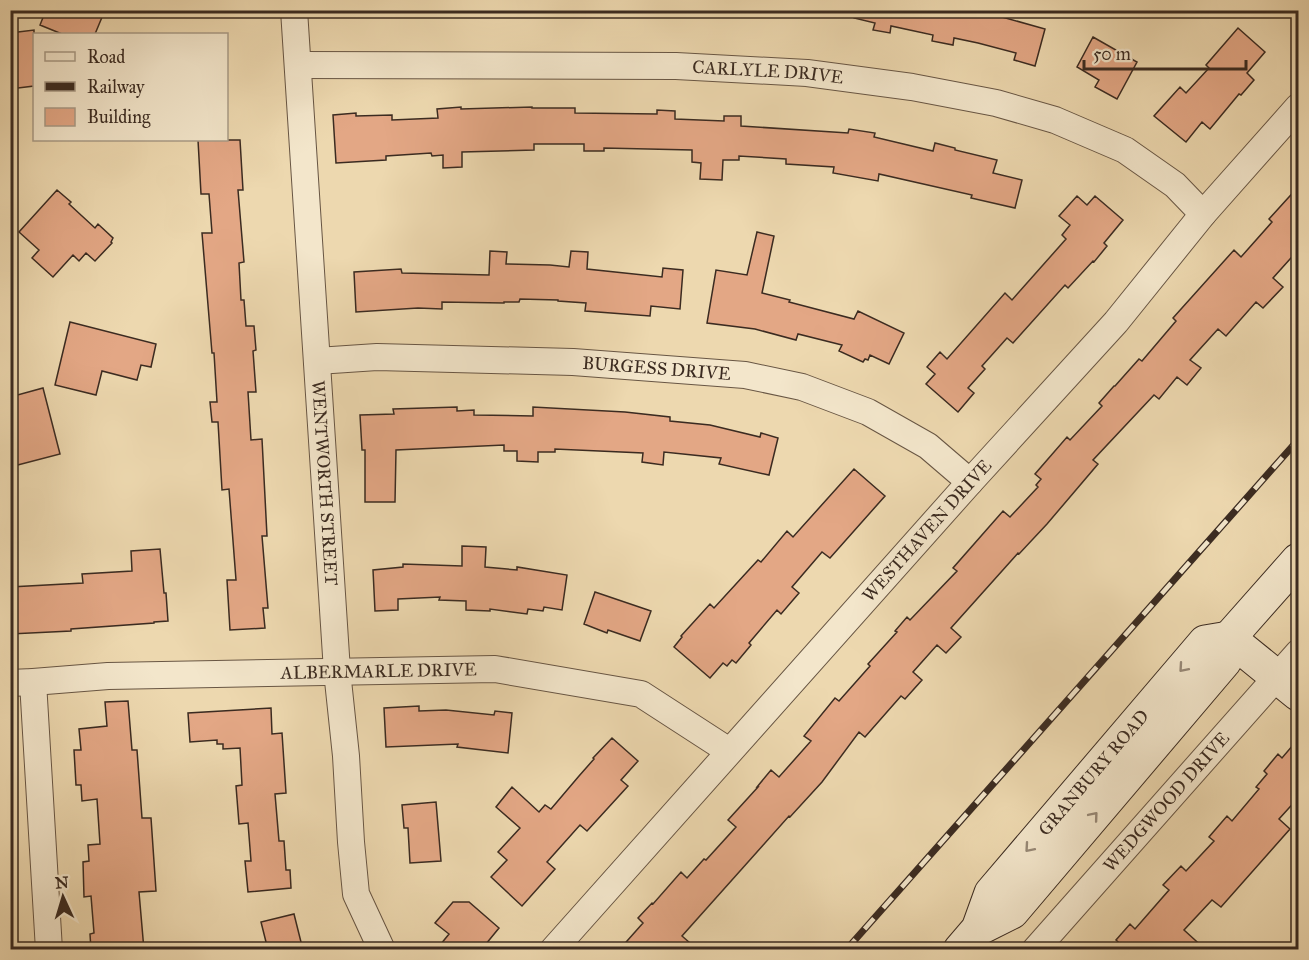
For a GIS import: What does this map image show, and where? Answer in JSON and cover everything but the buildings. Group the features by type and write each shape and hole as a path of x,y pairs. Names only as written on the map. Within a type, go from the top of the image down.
{"main road":[{"name":"GRANBURY ROAD","path":"969,939 1012,912 1225,661 1229,638 1299,560"},
{"path":"1229,638 1292,675"}],"street":[{"name":"WENTWORTH STREET","path":"294,10 351,842 356,894 382,950"},
{"name":"CARLYLE DRIVE","path":"298,65 676,66 807,73 912,87 996,103 1055,120 1125,150 1175,184 1203,214"},
{"name":"WESTHAVEN DRIVE","path":"553,950 970,482 1116,322 1203,214 1299,107"},
{"name":"BURGESS DRIVE","path":"317,361 377,357 573,362 745,375 802,387 868,412 928,446 970,482"},
{"name":"ALBERMARLE DRIVE","path":"22,683 108,676 495,669 641,694 729,751"},
{"name":"WEDGWOOD DRIVE","path":"1035,950 1292,675"},
{"path":"22,683 49,950"}],"railway":[{"path":"846,950 1298,440"}]}
